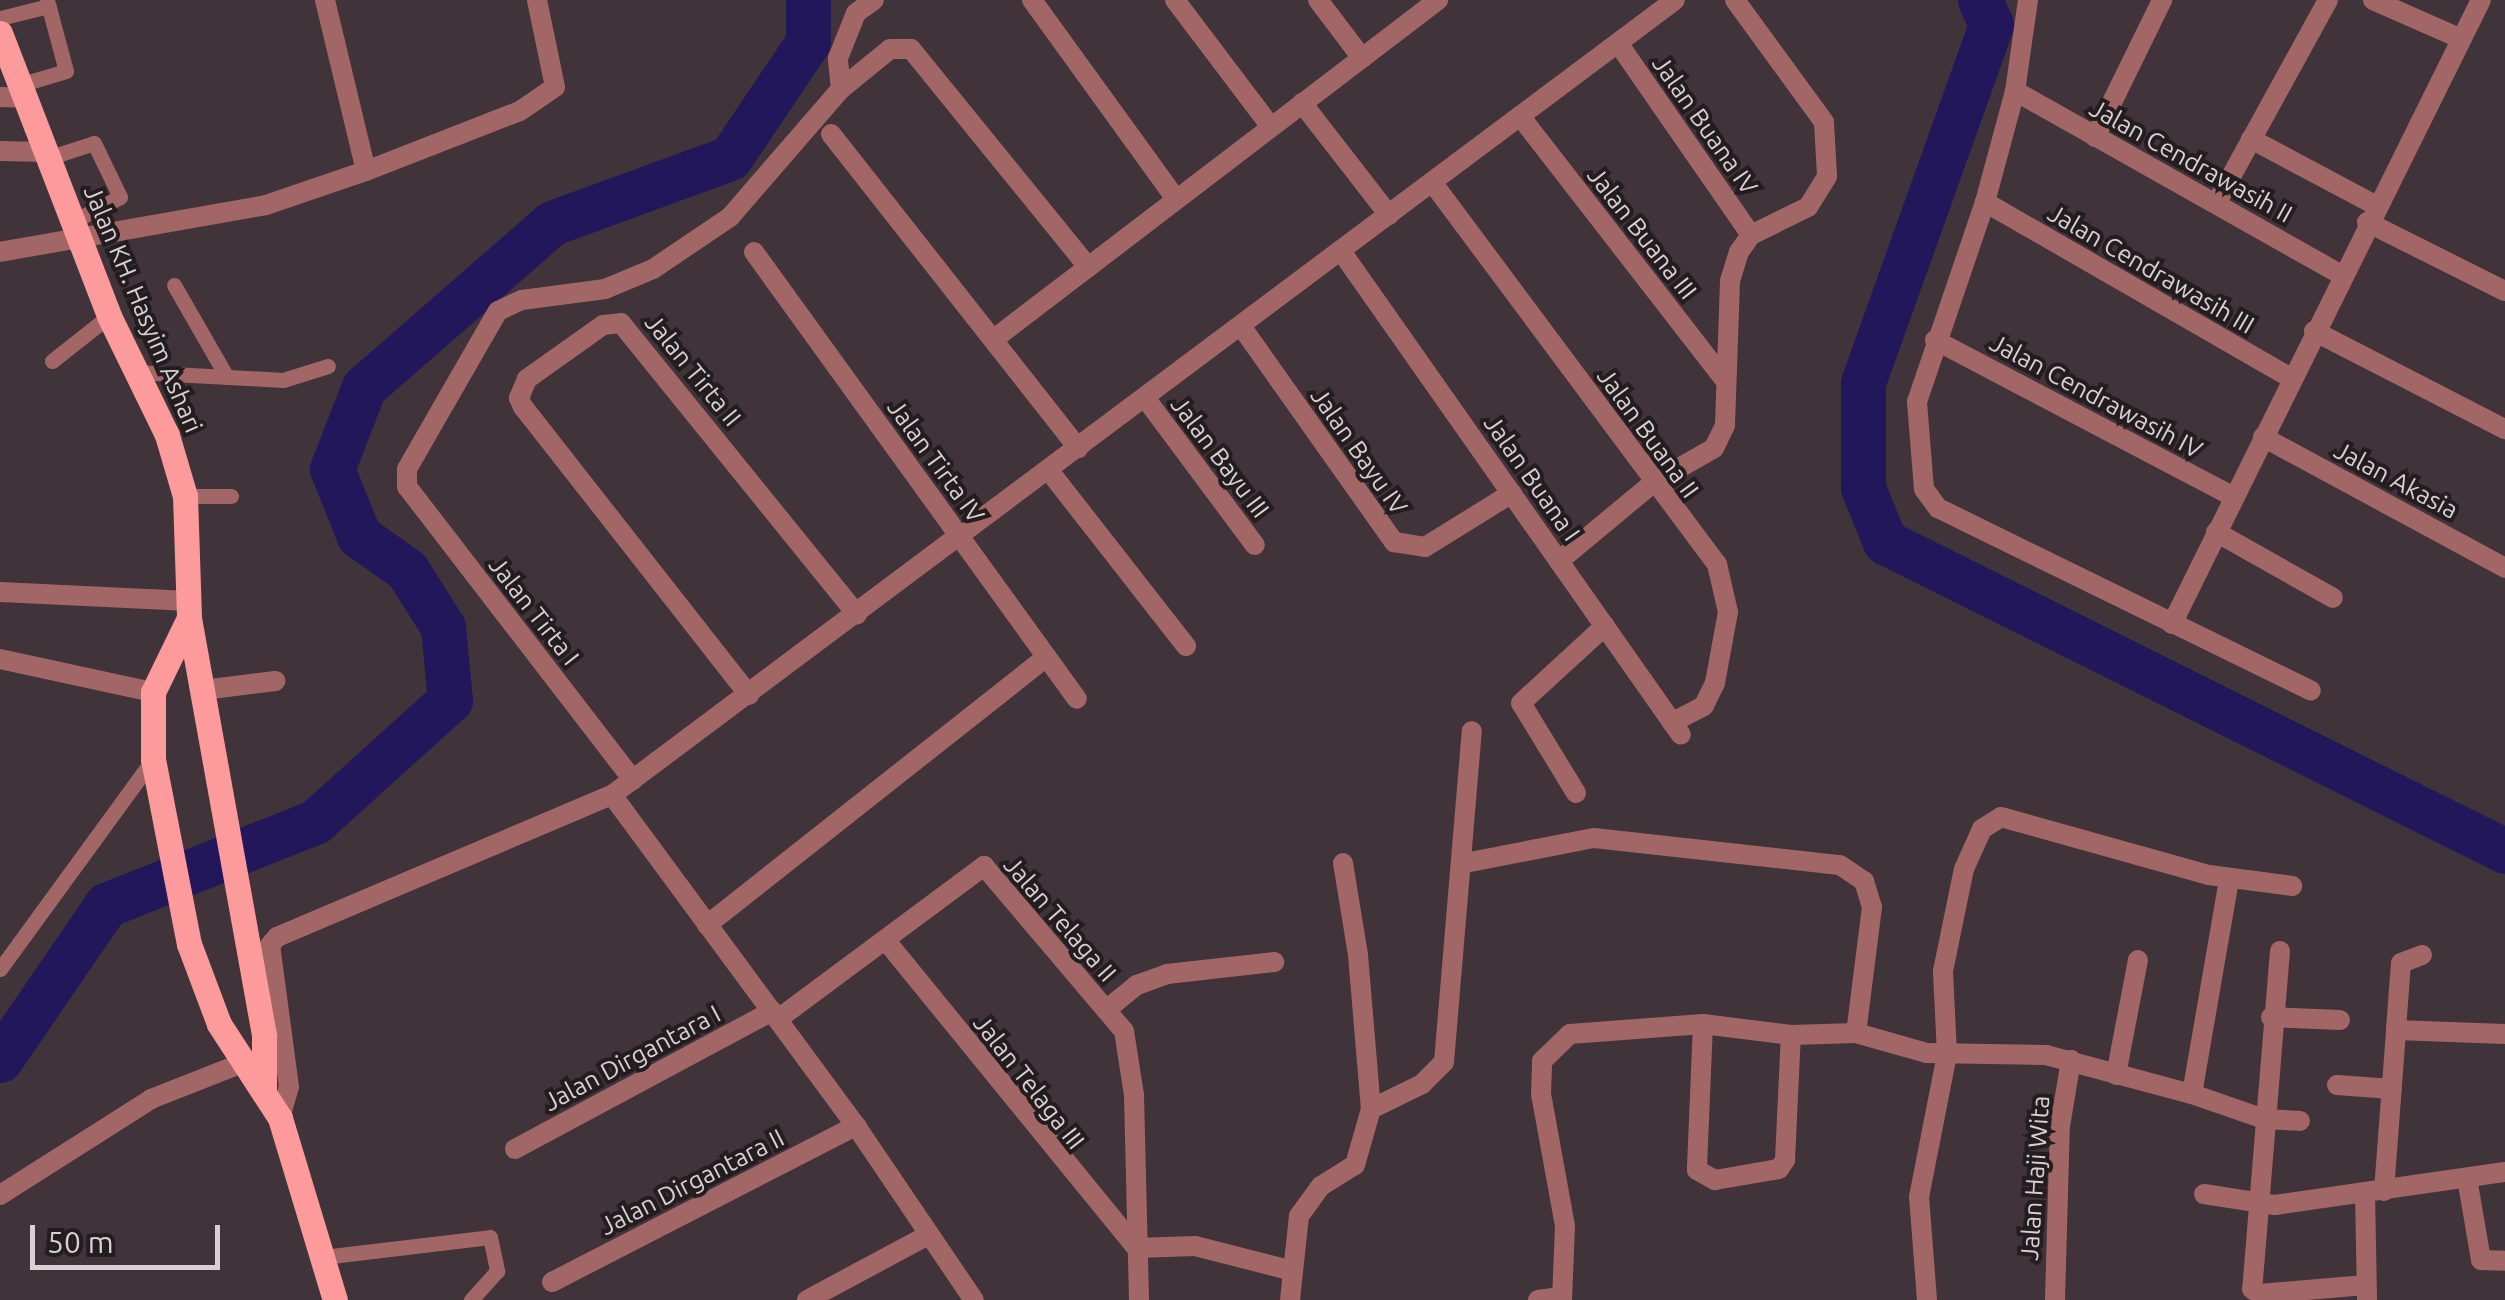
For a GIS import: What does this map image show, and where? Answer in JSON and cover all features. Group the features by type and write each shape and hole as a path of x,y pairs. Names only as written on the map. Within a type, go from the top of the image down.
{"main road":[{"name":"Jalan KH. Hasyim Ashari","path":"0,33 14,94 46,155 109,316 167,434 184,496 190,610 218,794 264,1036 264,1091"},
{"name":"Jalan KH. Hasyim Ashari","path":"190,610 153,692 153,759 189,944 219,1024 280,1118 335,1300"}],"street":[{"path":"325,0 366,171"},
{"path":"0,252 75,229 266,205 520,111 556,87 537,0"},
{"path":"840,89 838,58 856,13 874,0"},
{"path":"1032,0 1176,199"},
{"path":"1175,0 1271,127"},
{"path":"1318,0 1362,58"},
{"path":"994,338 1438,0"},
{"path":"280,1118 289,1087 270,944 277,937 612,796 1050,472 1675,0"},
{"path":"1559,560 1652,483 1714,448 1725,425 1725,380 1733,308 1730,281 1751,235 1808,207 1827,176 1824,122 1735,0"},
{"path":"2028,0 2016,91 1985,202 1917,402 1918,470 1938,508 2049,558 2172,624 2311,691"},
{"path":"2095,137 2162,0"},
{"path":"2218,202 2328,0"},
{"path":"2374,0 2459,38"},
{"path":"2172,624 2371,213 2482,0"},
{"name":"Jalan Buana IV","path":"1618,43 1751,235"},
{"path":"840,89 890,49 911,49 1088,267"},
{"name":"Jalan Tirta I","path":"633,780 407,487 407,470 498,310 522,300 605,289 653,270 730,217 840,89"},
{"name":"Jalan Cendrawasih II","path":"2016,91 2342,275"},
{"path":"1302,103 1388,215"},
{"name":"Jalan Buana III","path":"1520,116 1725,380"},
{"path":"831,134 1078,448"},
{"path":"2251,138 2505,292"},
{"path":"0,151 46,155"},
{"name":"Jalan Buana II","path":"1432,182 1652,483 1717,564 1728,612 1704,706 1677,728"},
{"name":"Jalan Cendrawasih III","path":"1985,202 2291,378"},
{"name":"Jalan Buana I","path":"1342,251 1677,728"},
{"name":"Jalan Tirta IV","path":"754,252 1077,699"},
{"name":"Jalan Tirta II","path":"749,695 523,407 519,398 527,379 603,325 621,322 857,614"},
{"name":"Jalan Bayu IV","path":"1241,326 1394,542 1424,546 1512,494"},
{"path":"2314,332 2505,429"},
{"name":"Jalan Cendrawasih IV","path":"1935,340 2234,497"},
{"name":"Jalan Bayu III","path":"1146,399 1255,545"},
{"name":"Jalan Akasia","path":"2263,437 2505,568"},
{"path":"1050,472 1186,646"},
{"path":"2216,532 2333,598"},
{"path":"0,592 190,610"},
{"path":"1576,793 1521,703 1605,626"},
{"path":"707,925 1046,657"},
{"path":"0,660 153,692"},
{"path":"203,690 275,681"},
{"path":"1371,1108 1422,1084 1444,1062 1465,863 1472,731"},
{"path":"612,796 856,1126 974,1300"},
{"path":"1927,1300 1919,1197 1948,1054 1943,971 1964,869 1990,821 2001,817 2229,879 2292,886"},
{"path":"1465,863 1594,838 1840,865 1864,881 1872,907 1856,1032"},
{"path":"1290,1300 1299,1216 1321,1186 1355,1165 1371,1108 1358,955 1342,862"},
{"name":"Jalan Telaga II","path":"775,1015 887,942 984,866 1124,1031 1134,1094 1138,1300"},
{"path":"2192,1094 2229,879"},
{"name":"Jalan Telaga III","path":"887,942 1137,1248"},
{"path":"2280,952 2256,1202 2254,1292 2366,1292 2374,1192 2392,1089 2401,963 2422,955"},
{"path":"2116,1074 2138,960"},
{"path":"1106,1010 1137,985 1167,974 1274,962"},
{"name":"Jalan Dirgantara I","path":"515,1149 775,1015"},
{"path":"2272,1017 2340,1020"},
{"path":"1703,1024 1696,1170 1715,1180 1780,1169 1785,1160 1791,1035"},
{"path":"1538,1300 1560,1298 1565,1226 1540,1094 1542,1061 1570,1034 1703,1024 1791,1035 1856,1032 1948,1054 2070,1060 2264,1118 2300,1121"},
{"path":"2396,1030 2505,1034"},
{"name":"Jalan Haji Wita","path":"2055,1300 2060,1126 2070,1060"},
{"path":"0,1195 151,1100 245,1062"},
{"path":"2337,1085 2392,1089"},
{"name":"Jalan Dirgantara II","path":"552,1282 856,1126"},
{"path":"2204,1194 2256,1202 2374,1192 2505,1172"},
{"path":"2467,1178 2481,1260 2505,1262"},
{"path":"807,1300 928,1236"},
{"path":"1137,1248 1194,1246 1293,1271"}],"lane":[{"path":"0,18 48,3 66,71 14,94"},
{"path":"46,155 94,143 120,198 75,229"},
{"path":"174,285 227,377"},
{"path":"52,361 109,316"},
{"path":"136,372 283,380 328,366"},
{"path":"184,496 231,496"},
{"path":"0,969 153,759"},
{"path":"323,1257 490,1237 497,1271 470,1300"}],"waterway":[{"path":"0,1060 106,905 315,822 450,700 443,627 407,570 359,536 332,469 364,387 552,223 730,158 808,42 808,0"},
{"path":"1980,0 1991,25 1863,383 1863,488 1885,542 2505,851"}]}
